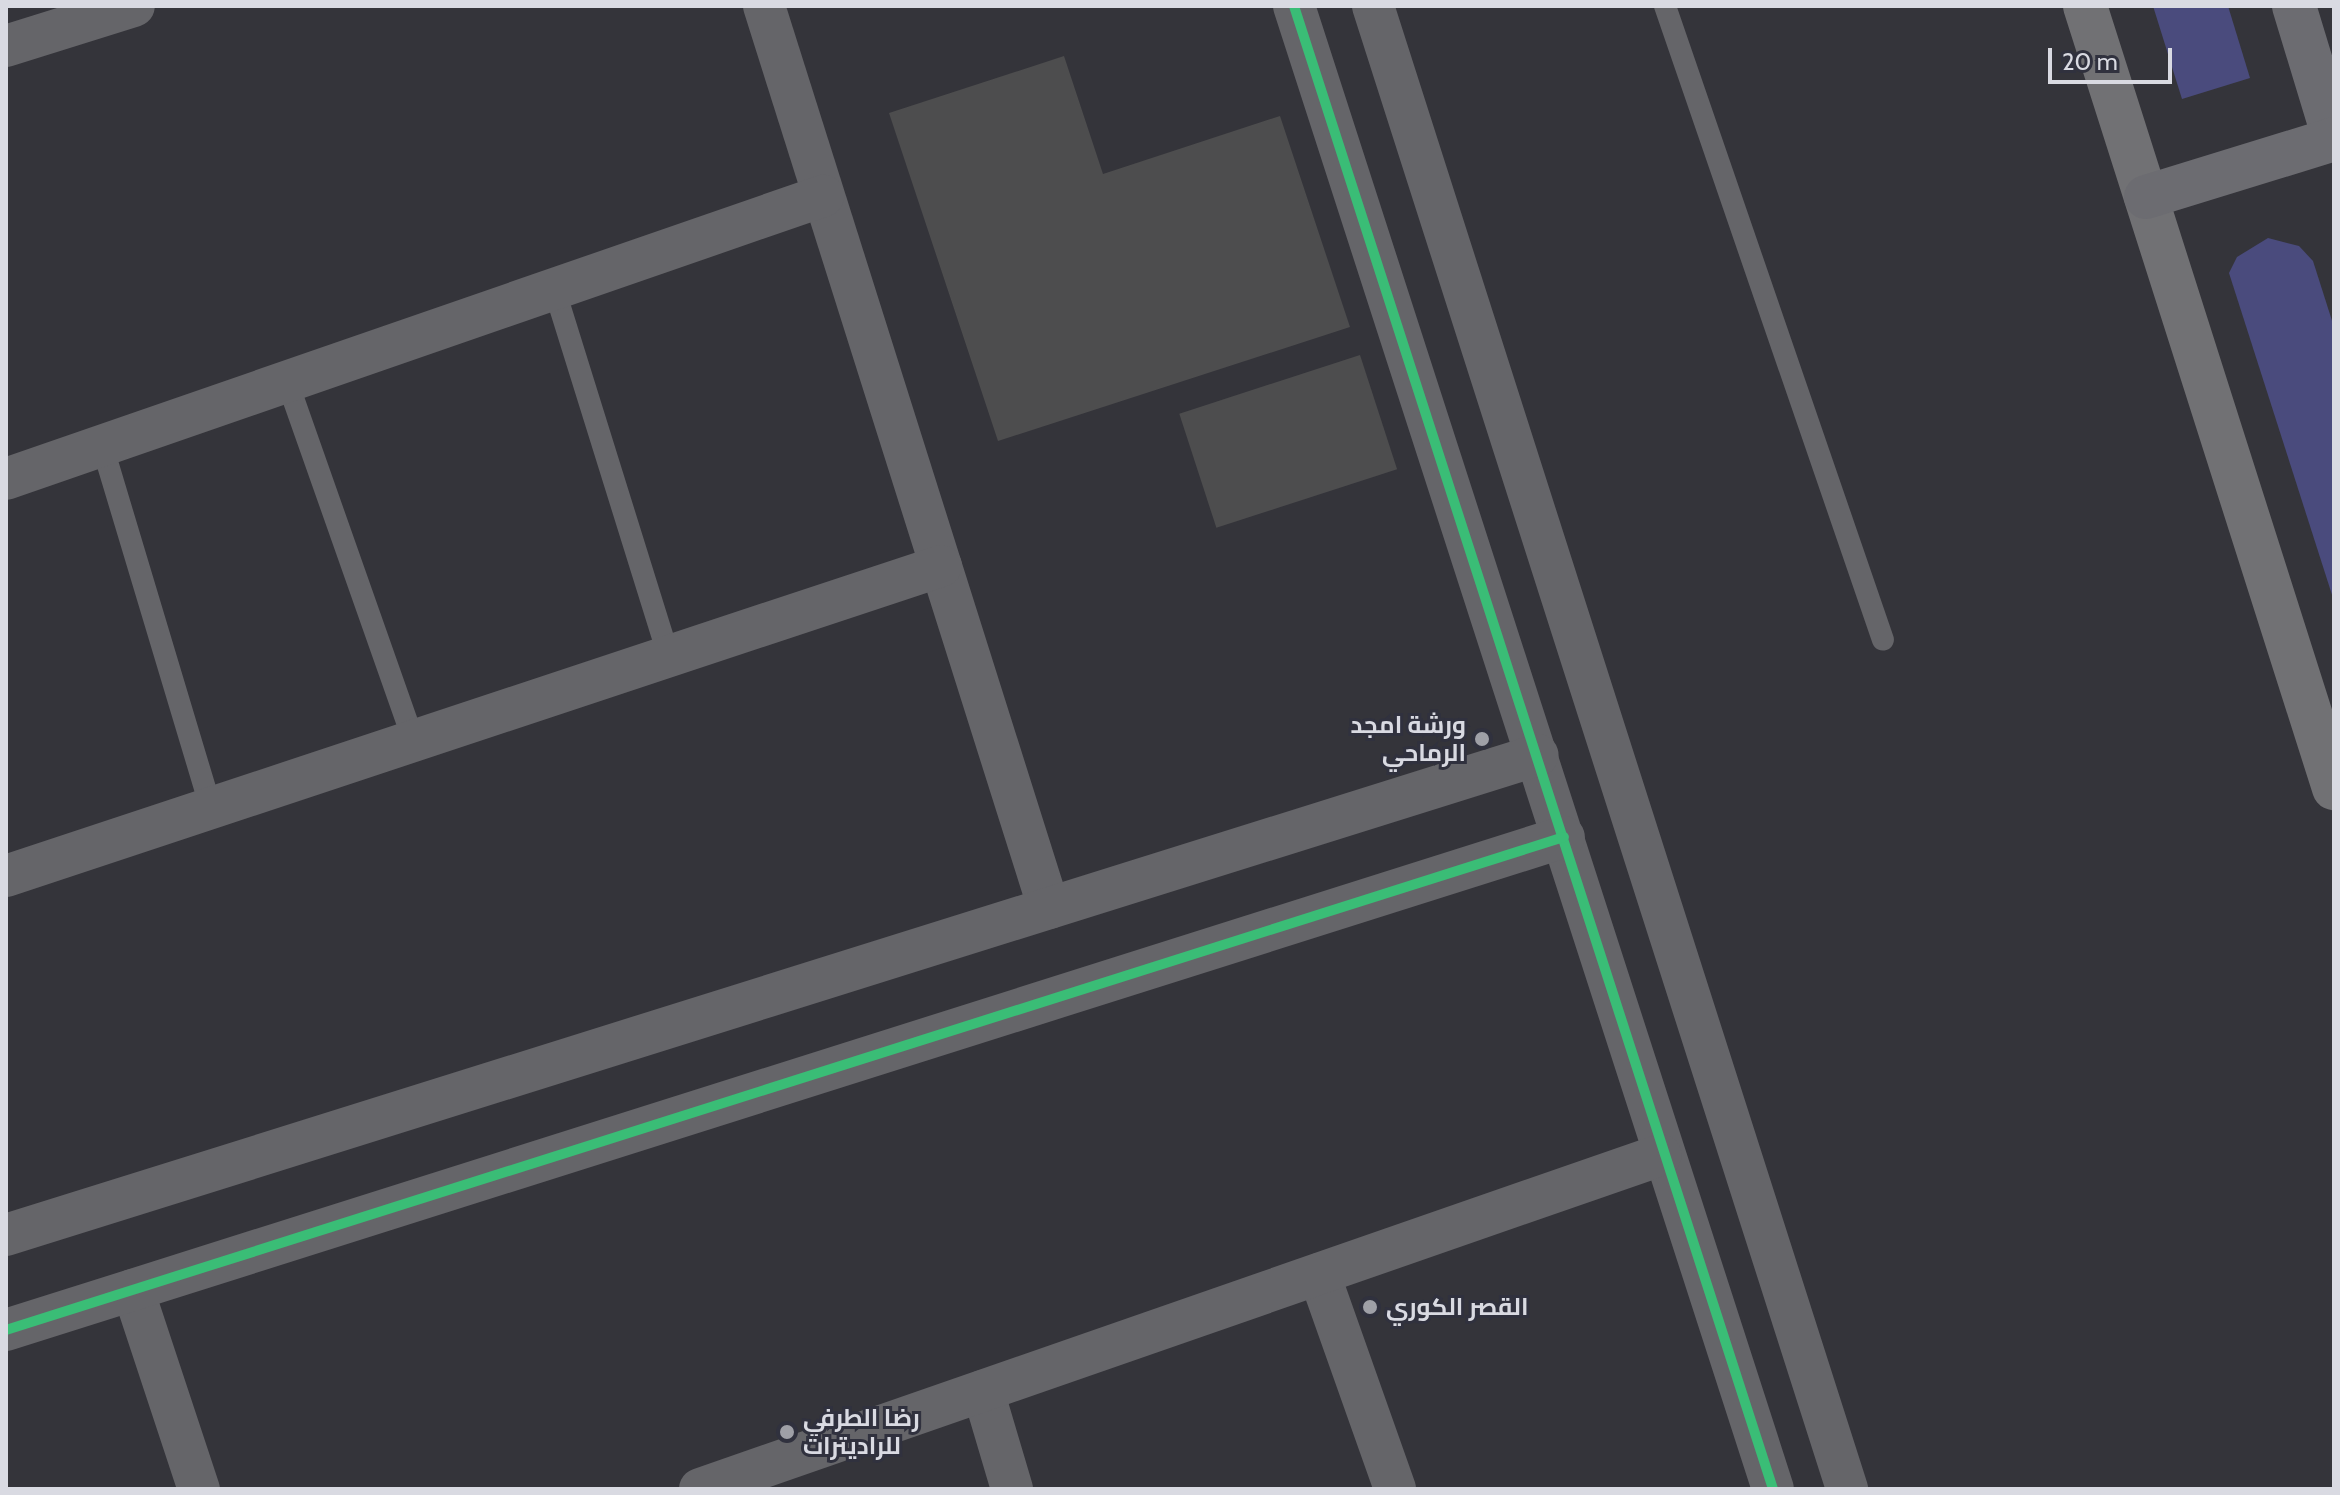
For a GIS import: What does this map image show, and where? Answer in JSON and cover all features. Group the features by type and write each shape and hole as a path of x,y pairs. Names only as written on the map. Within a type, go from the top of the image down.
{"highway":[{"path":"2146,197 2334,139 2294,6"}],"main road":[{"path":"2085,6 2334,788"}],"street":[{"path":"6,46 134,6"},
{"path":"764,6 1049,908"},
{"path":"1294,6 1538,755 1661,1155 1773,1489"},
{"path":"1373,6 1847,1489"},
{"path":"6,479 823,196"},
{"path":"6,876 941,566"},
{"path":"6,1235 1538,755"},
{"path":"6,1330 1564,837"},
{"path":"700,1489 1661,1155"},
{"path":"1319,1274 1395,1489"},
{"path":"133,1290 199,1489"},
{"path":"983,1391 1012,1489"}],"lane":[{"path":"1665,6 1883,640"},
{"path":"554,288 669,657"},
{"path":"287,381 414,741"},
{"path":"102,445 211,808"}],"shaded area":[{"path":"2153,6 2228,6 2250,78 2182,99"},
{"path":"2268,238 2299,246 2313,261 2334,327 2334,601 2229,273 2237,257"}],"building":[{"path":"1064,56 1103,174 1280,116 1350,327 998,441 889,113"},
{"path":"1360,355 1397,469 1216,528 1179,414"}],"cycle path":[{"path":"1294,6 1773,1489"},
{"path":"6,1330 1564,837"}],"place":[{"name":"ورشة امجد الرماحي","path":"1482,739"},
{"name":"القصر الكوري","path":"1370,1307"},
{"name":"رضا الطرفي للراديترات","path":"787,1432"}]}
